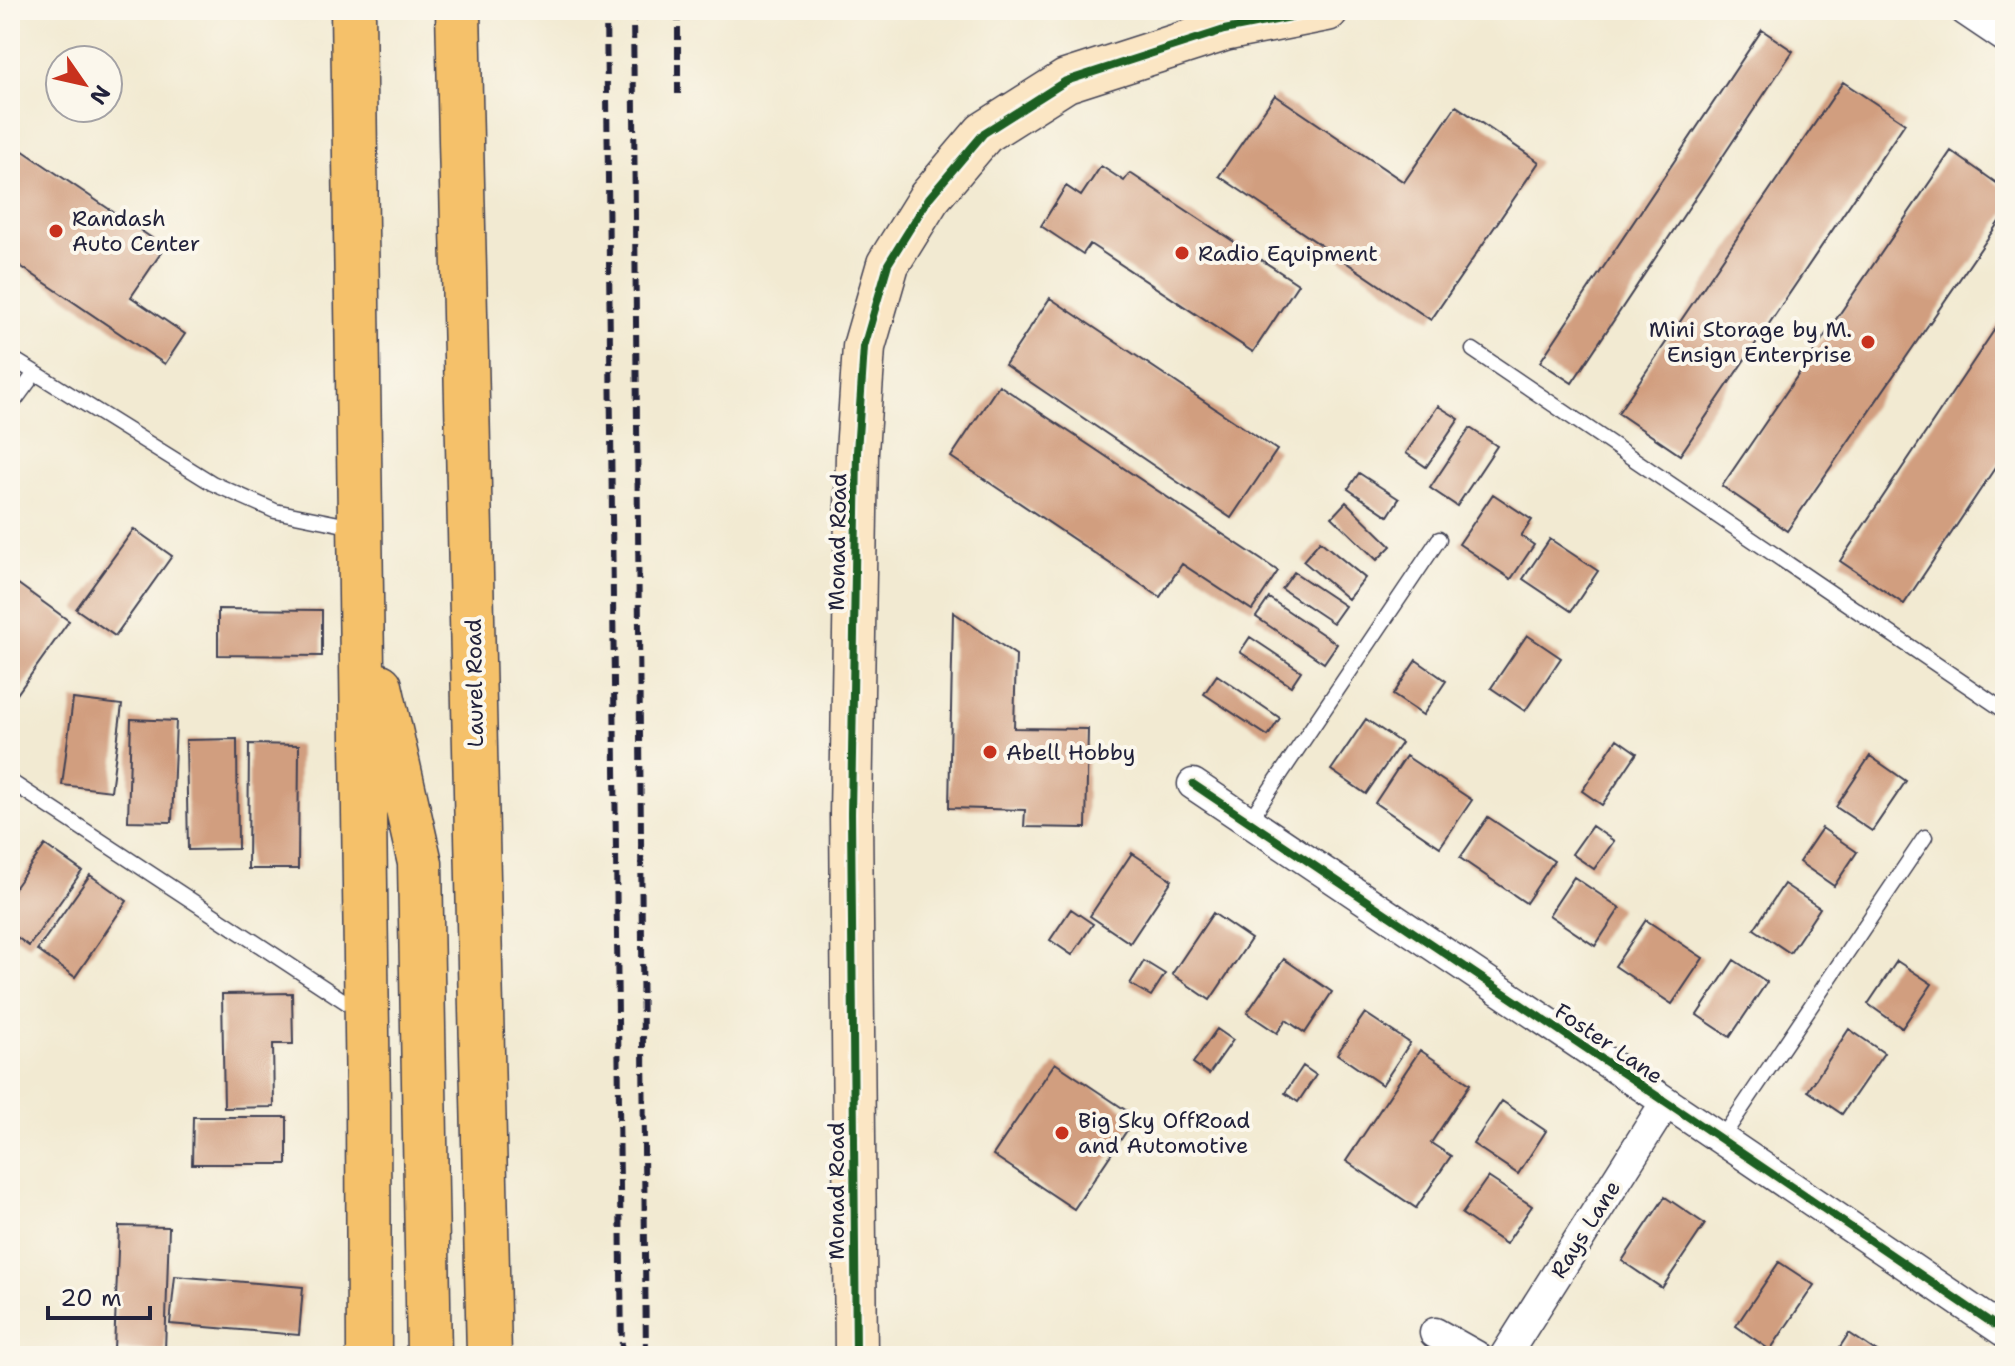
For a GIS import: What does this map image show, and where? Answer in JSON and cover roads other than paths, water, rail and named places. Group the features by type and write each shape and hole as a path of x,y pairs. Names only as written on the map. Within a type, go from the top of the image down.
{"main road":[{"path":"353,10 369,1356"},
{"name":"Laurel Road","path":"458,10 489,1356"},
{"path":"360,594 420,863 429,1356"}],"street":[{"name":"Monad Road","path":"856,1356 851,814 857,452 864,347 888,264 929,198 984,133 1066,81 1224,30 1327,10"},
{"path":"1965,10 2005,37"},
{"name":"Foster Lane","path":"1193,784 2005,1332"},
{"name":"Rays Lane","path":"1505,1356 1666,1102"},
{"path":"1435,1333 1476,1356"}],"lane":[{"path":"1473,350 2005,711"},
{"path":"10,357 212,483 275,511 359,528"},
{"path":"10,407 35,373"},
{"path":"1249,821 1439,539"},
{"path":"10,781 366,1015"},
{"path":"1721,1139 1925,837"}],"railway":[{"path":"606,10 622,1356"},
{"path":"633,10 646,1356"},
{"path":"678,10 678,97"}],"place":[{"name":"Randash Auto Center","path":"56,231"},
{"name":"Radio Equipment","path":"1182,253"},
{"name":"Mini Storage by M. Ensign Enterprise","path":"1868,342"},
{"name":"Abell Hobby","path":"990,752"},
{"name":"Big Sky OffRoad and Automotive","path":"1062,1133"}]}
